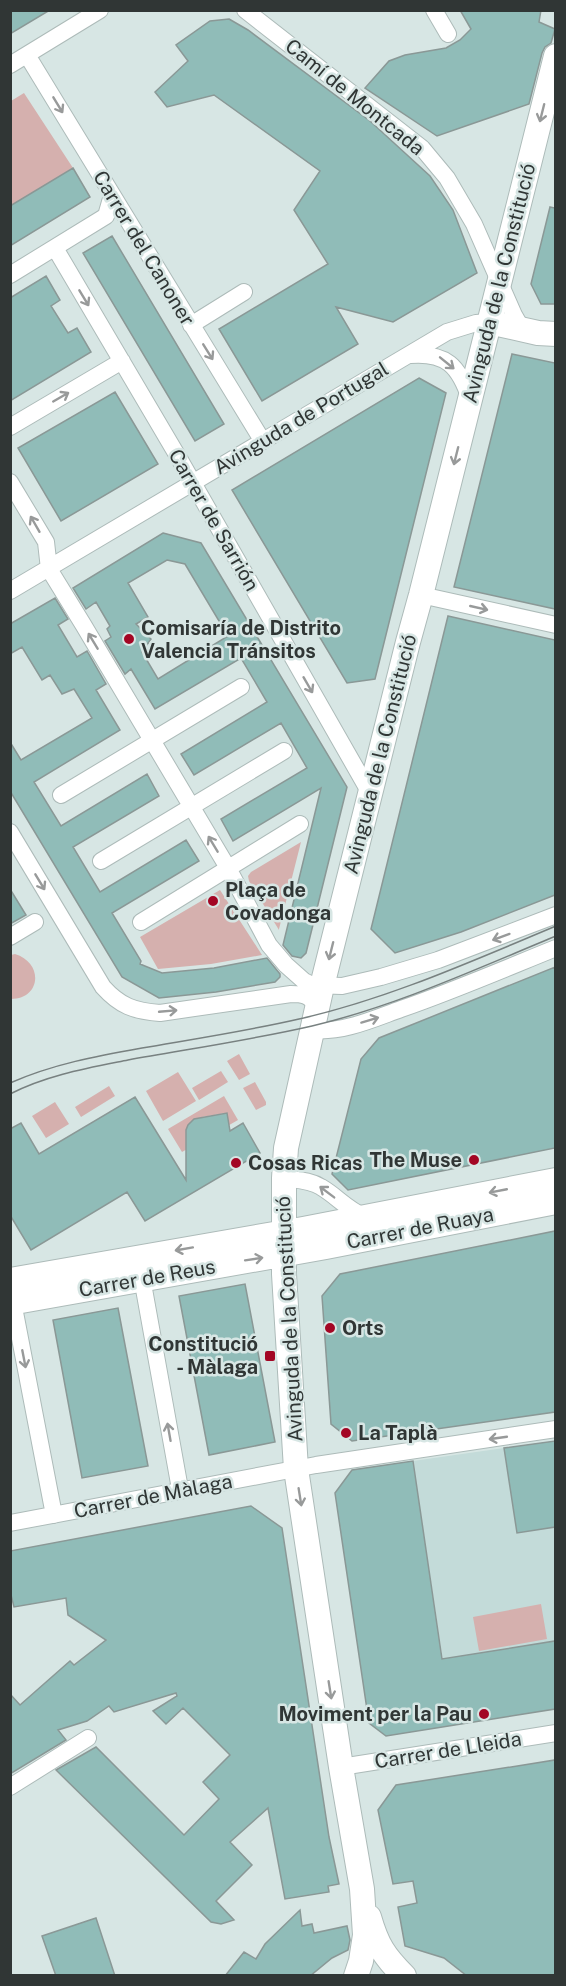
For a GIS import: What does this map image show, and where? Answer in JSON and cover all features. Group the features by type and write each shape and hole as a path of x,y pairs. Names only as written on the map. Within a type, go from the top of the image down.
{"main road":[{"name":"Avinguda de la Constitució","path":"362,1889 341,1767 296,1469 283,1243 286,1148 320,996 370,793 422,595 555,56"},
{"path":"489,321 538,333 555,334"},
{"name":"Carrer de Ruaya","path":"283,1243 365,1217 555,1180"},
{"name":"Carrer de Ruaya","path":"283,1243 555,1202"},
{"name":"Carrer de Reus","path":"11,1295 142,1278 283,1243"},
{"name":"Carrer de Reus","path":"11,1295 283,1243"},
{"path":"356,1976 365,1935 362,1889"},
{"path":"362,1889 375,1936 383,1953 404,1976"}],"street":[{"path":"10,65 100,10"},
{"name":"Camí de Montcada","path":"245,10 422,148 447,178 484,238 492,242 502,241 513,231"},
{"path":"434,10 448,34"},
{"name":"Carrer del Canoner","path":"27,55 262,440"},
{"path":"10,275 106,216 112,195"},
{"name":"Camí de Montcada","path":"474,224 522,329"},
{"name":"Carrer de Sarrión","path":"55,248 193,482 370,793"},
{"path":"191,325 244,292"},
{"name":"Avinguda de Portugal","path":"10,591 406,355 447,332 489,321"},
{"name":"Avinguda de Portugal","path":"406,355 435,355 447,361 461,378 470,399"},
{"path":"10,427 122,362"},
{"path":"10,482 46,542 49,569 228,868 269,945 294,974 312,985 320,996"},
{"path":"422,595 555,625"},
{"path":"61,795 241,687"},
{"path":"101,861 284,751"},
{"path":"141,922 300,824"},
{"path":"10,832 103,987 113,998 126,1006 142,1011 160,1012 291,994 305,994 312,998 342,986 412,968 477,946 555,915"},
{"path":"10,937 35,922"},
{"path":"312,1030 344,1028 377,1018 555,948"},
{"path":"291,994 298,986 294,974"},
{"name":"Carrer de Ruaya","path":"284,1178 316,1184 350,1210 365,1217"},
{"path":"142,1278 180,1489"},
{"path":"11,1295 54,1515"},
{"name":"Carrer de Màlaga","path":"10,1523 180,1489 555,1429"},
{"name":"Carrer de Lleida","path":"341,1767 555,1733"},
{"path":"10,1787 88,1738"}],"shaded area":[{"path":"24,93 73,168 11,206 11,101"},
{"path":"301,842 279,930 248,876"},
{"path":"220,890 262,955 211,964 158,969 140,937"},
{"path":"15,954 31,965 35,980 28,993 11,999 11,955"},
{"path":"239,1054 250,1074 239,1080 227,1061"},
{"path":"221,1071 228,1082 199,1100 192,1088"},
{"path":"178,1072 196,1101 163,1121 146,1091"},
{"path":"255,1082 266,1102 266,1105 256,1110 243,1088"},
{"path":"109,1086 115,1096 81,1117 75,1107"},
{"path":"224,1096 238,1120 182,1152 168,1129","holes":["226,1113 229,1125 188,1143 186,1130 191,1121"]},
{"path":"55,1102 69,1124 46,1138 32,1116"},
{"path":"504,1448 517,1533 555,1527 555,1641 443,1661 413,1461"},
{"path":"541,1604 547,1639 479,1651 473,1617"}],"building":[{"path":"10,10 50,10 10,34"},
{"path":"460,10 541,10 539,22 555,29 551,43 542,53 529,104 437,136 365,88 389,61 405,55 446,48 460,40 471,29"},
{"path":"229,19 248,30 370,121 430,176 453,210 477,273 393,322 336,307 358,344 262,401 219,329 328,264 294,210 320,171 214,95 167,107 155,92 188,61 176,45 210,21"},
{"path":"73,168 90,197 10,246 10,206"},
{"path":"550,207 555,208 555,304 541,304 531,284"},
{"path":"112,236 224,424 195,441 83,253"},
{"path":"46,276 60,300 51,306 68,333 77,328 91,352 10,401 10,298"},
{"path":"512,354 555,363 555,609 454,587"},
{"path":"419,378 446,393 375,679 347,683 232,490"},
{"path":"115,392 158,464 61,521 18,448"},
{"path":"163,533 201,543 347,787 306,953 301,958 292,956 283,945 321,788 233,841 221,819 307,768 281,723 194,775 181,754 267,702 241,658 155,709 131,669 125,674 105,641 111,637 107,629 110,626 96,602 86,609 73,588","holes":["167,560 185,564 228,636 158,679 142,652 151,639 136,624 148,617 128,583"]},
{"path":"55,598 68,619 58,625 77,657 87,651 106,684 96,690 120,730 34,782 61,826 147,774 159,796 73,847 100,892 186,840 199,861 112,913 141,961 140,964 162,973 214,968 267,958 280,974 275,982 216,992 159,998 122,977 10,791 10,742 21,760 92,718 74,689 62,694 50,675 42,680 22,647 10,654 10,624"},
{"path":"448,616 555,640 555,895 461,932 395,953 371,929"},
{"path":"10,889 26,915 10,924"},
{"path":"555,967 555,1148 348,1190 332,1174 361,1059 379,1038"},
{"path":"135,1097 186,1180 186,1130 194,1119 227,1113 230,1131 243,1123 260,1153 145,1221 127,1192 31,1250 10,1215 10,1129 21,1123 39,1154"},
{"path":"555,1231 555,1412 352,1441 331,1424 322,1296 340,1274"},
{"path":"245,1284 275,1442 209,1455 179,1296"},
{"path":"118,1308 148,1466 82,1478 53,1320"},
{"path":"555,1441 555,1527 517,1533 504,1448"},
{"path":"413,1461 442,1659 555,1641 555,1709 386,1736 369,1723 335,1493 352,1470"},
{"path":"251,1506 282,1528 329,1837 339,1884 328,1886 329,1892 285,1899 268,1808 230,1842 252,1865 216,1901 234,1920 221,1924 211,1922 56,1770 96,1747 184,1835 219,1799 203,1782 230,1755 183,1708 166,1724 153,1711 177,1696 176,1693 114,1712 109,1706 87,1721 58,1730 66,1740 10,1774 10,1694 20,1705 70,1661 74,1665 106,1640 68,1615 66,1598 14,1607 10,1591 10,1551"},
{"path":"555,1760 555,1976 467,1976 444,1958 405,1946 398,1907 417,1903 413,1881 393,1884 378,1810 396,1785"},
{"path":"300,1910 302,1926 312,1924 314,1933 347,1926 350,1940 348,1950 332,1958 310,1976 225,1976 244,1952 256,1959 265,1944"},
{"path":"96,1918 115,1976 56,1976 42,1936"}],"tram line":[{"path":"10,1083 42,1071 92,1058 260,1027 332,1011 461,966 556,926"},
{"path":"10,1094 38,1082 83,1069 266,1036 343,1018 436,986 556,936"}],"place":[{"name":"Comisaría de Distrito Valencia Tránsitos","path":"129,639"},
{"name":"Plaça de Covadonga","path":"213,901"},
{"name":"The Muse","path":"474,1160"},
{"name":"Cosas Ricas","path":"236,1163"},
{"name":"Orts","path":"330,1328"},
{"name":"Constitució - Màlaga","path":"270,1356"},
{"name":"La Taplà","path":"346,1433"},
{"name":"Moviment per la Pau","path":"484,1714"}]}
